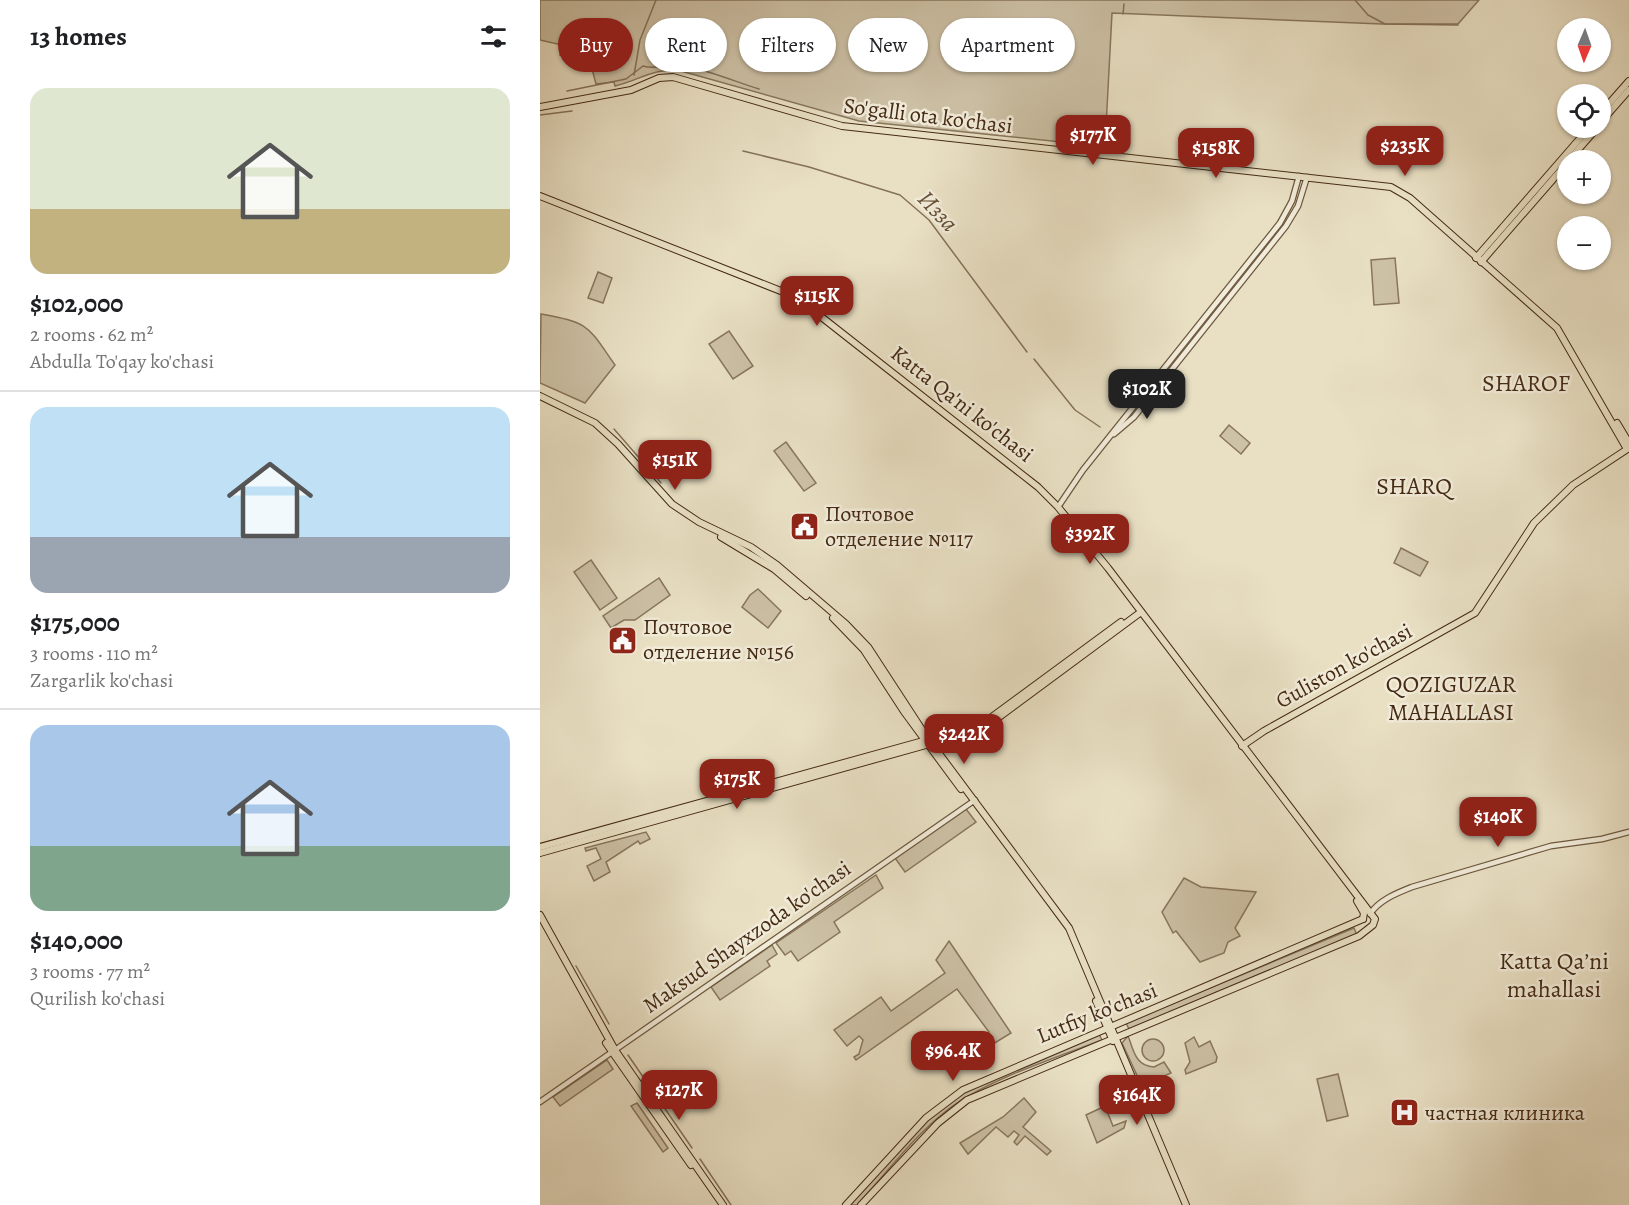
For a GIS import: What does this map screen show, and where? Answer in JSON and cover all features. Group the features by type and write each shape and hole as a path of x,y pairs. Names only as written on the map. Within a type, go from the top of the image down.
{"main road":[{"name":"So'galli ota ko'chasi","path":"540,105 630,86 658,75 673,74 843,123 1306,178 1378,182 1398,187 1416,199 1538,309 1562,334 1628,447"},
{"path":"1611,101 1629,81"},
{"path":"1611,110 1629,90"},
{"path":"1575,150 1584,138"},
{"path":"1480,259 1557,171"},
{"name":"Katta Qa'ni ko'chasi","path":"542,198 796,297 1016,469 1058,507 1350,888 1366,914"},
{"path":"540,398 595,423 618,444 671,503 699,522 751,547 852,629 868,647 930,744"},
{"path":"540,398 597,430 670,507 697,525 748,551 774,569 834,619 864,650 930,744 1066,923 1184,1205"},
{"name":"Guliston ko'chasi","path":"1242,746 1478,610 1534,523 1567,490 1628,447"},
{"name":"Guliston ko'chasi","path":"1464,618 1481,600 1519,538 1545,505 1572,482 1628,447"},
{"path":"540,853 930,744 992,720 1139,611"},
{"path":"540,847 930,744"},
{"name":"Lutfiy ko'chasi","path":"846,1205 920,1124 951,1098 987,1078 1110,1028 1366,914 1366,925 1372,925 1362,935 1018,1077 961,1104 938,1122 861,1205"},
{"path":"540,915 614,1051"},
{"path":"540,922 614,1051 723,1205"},
{"path":"1362,935 1371,937"},
{"path":"686,1155 718,1205"}],"street":[{"path":"1058,507 1078,476 1280,223 1291,203 1298,177"},
{"path":"1110,438 1127,425 1141,409 1291,220 1306,178"},
{"path":"1203,320 1209,324"},
{"path":"1135,404 1141,409"},
{"name":"Maksud Shayxzoda ko'chasi","path":"540,1102 973,801"},
{"path":"1366,914 1374,907 1412,887 1501,859 1551,846 1602,840 1629,832"}],"shaded area":[{"path":"540,0 1479,0 1458,24 1382,24 1112,13 1106,127 1066,126 1061,142 859,121 685,72 727,72 727,18 645,18 645,72 658,72 615,86 614,82 596,84 593,72 633,72 633,18 558,18 558,44 540,40"},
{"path":"1395,258 1399,303 1374,305 1371,260"},
{"path":"598,272 612,278 603,303 588,298"},
{"path":"541,314 569,320 586,328 599,341 615,365 585,403 540,383"},
{"path":"729,331 753,366 733,379 709,344"},
{"path":"1229,425 1250,443 1241,454 1220,436"},
{"path":"786,442 816,483 804,491 774,451"},
{"path":"1401,548 1428,562 1420,576 1394,563"},
{"path":"591,560 617,598 600,610 574,572"},
{"path":"659,578 670,595 635,620 624,620 611,628 603,616"},
{"path":"758,589 781,611 768,628 742,607 750,595"},
{"path":"966,809 976,822 905,872 895,858"},
{"path":"646,832 650,839 640,844 638,841 606,862 610,872 594,881 587,866 601,859 596,848 586,851 585,848"},
{"path":"876,875 883,888 834,922 840,932 798,961 791,951 785,955 776,943"},
{"path":"1184,878 1201,887 1256,892 1235,928 1240,936 1228,942 1224,953 1200,962 1176,931 1173,933 1162,912"},
{"path":"1354,928 1357,935 1129,1029 1126,1023"},
{"path":"949,941 1011,1033 954,1068 947,1061 989,1032 957,989 856,1060 854,1057 859,1054 863,1040 859,1036 847,1046 834,1030 881,997 891,1011 945,973 936,960"},
{"path":"772,945 777,954 767,961 770,966 720,1000 711,987"},
{"path":"1099,1034 1102,1040 1021,1071 962,1100 922,1132 857,1205 850,1205 911,1136 953,1100 988,1080"},
{"path":"1128,1036 1138,1060 1147,1066 1154,1067 1164,1062 1171,1073 1142,1086 1122,1043"},
{"path":"1194,1037 1199,1047 1210,1041 1217,1057 1216,1062 1186,1074 1185,1070 1190,1062 1185,1043"},
{"path":"1153,1039 1161,1042 1164,1050 1161,1058 1153,1061 1145,1058 1142,1050 1145,1042"},
{"path":"607,1060 613,1069 560,1106 553,1097"},
{"path":"1338,1074 1348,1116 1327,1121 1317,1079"},
{"path":"1024,1098 1036,1112 1023,1127 1051,1151 1047,1155 1025,1136 1017,1145 1014,1142 1019,1135 1014,1131 1008,1137 996,1127 968,1154 960,1143 1003,1117"},
{"path":"637,1103 668,1148 663,1152 631,1106"},
{"path":"1105,1106 1113,1126 1126,1121 1124,1128 1097,1143 1086,1115"}],"waterway":[{"path":"634,75 640,40 656,0"},
{"path":"1355,0 1368,15 1385,24 1458,25"},
{"path":"1123,14 1124,4"},
{"path":"567,91 626,79 643,66 690,68 710,72 759,89"},
{"path":"540,115 572,111"},
{"name":"Изза","path":"743,151 809,167 900,195 929,220 1027,352"},
{"name":"Изза","path":"1034,359 1075,410 1100,427"},
{"path":"614,429 661,483"},
{"path":"576,966 609,1024"},
{"path":"628,1055 692,1148"},
{"path":"700,1159 731,1205"}],"place":[{"name":"Почтовое отделение №117","path":"804,527"},
{"name":"Почтовое отделение №156","path":"622,640"},
{"name":"частная клиника","path":"1404,1113"}],"district":[{"name":"SHAROF","path":"1526,383"},
{"name":"SHARQ","path":"1414,486"},
{"name":"QOZIGUZAR MAHALLASI","path":"1451,698"},
{"name":"Katta Qaʼni mahallasi","path":"1554,975"}]}
